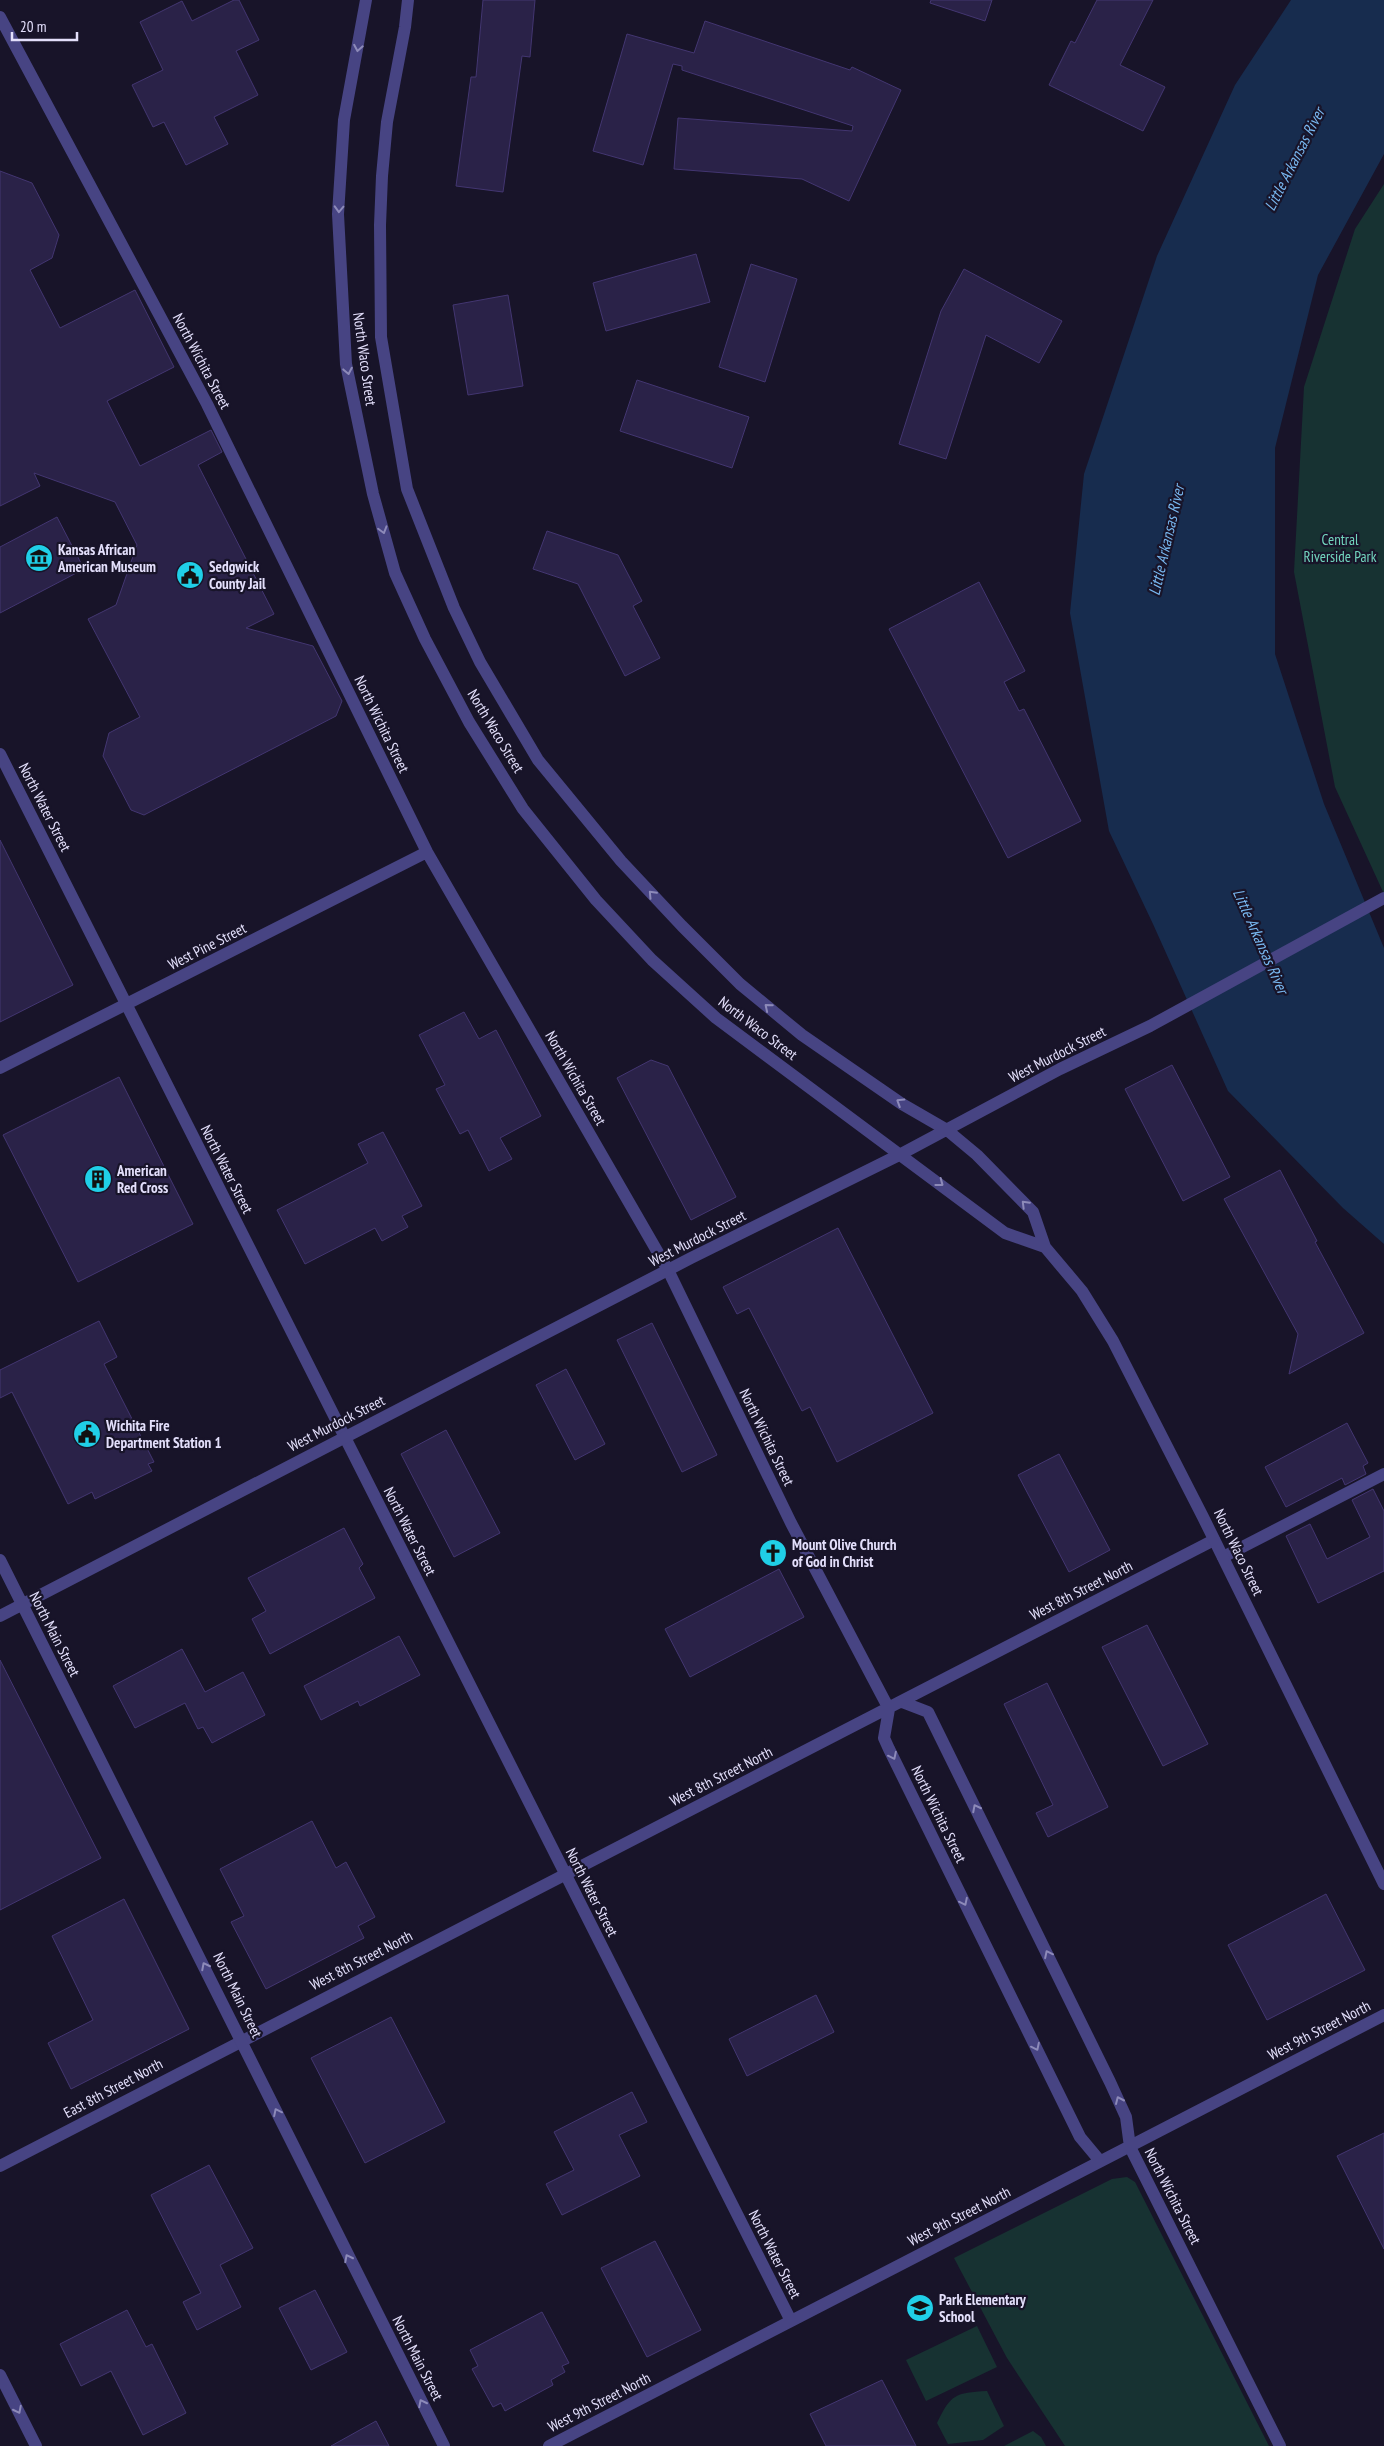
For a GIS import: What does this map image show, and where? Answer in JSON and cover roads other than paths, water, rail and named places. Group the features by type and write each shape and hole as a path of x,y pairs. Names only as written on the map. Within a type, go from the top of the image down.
{"street":[{"name":"North Waco Street","path":"366,0 344,120 338,214 346,364 373,494 395,573 425,639 469,722 523,809 596,900 652,960 716,1018 1005,1233 1045,1247"},
{"name":"North Waco Street","path":"408,0 405,27 387,122 382,176 380,225 381,337 407,489 454,608 485,670 538,760 621,861 740,984 802,1035 902,1104 947,1130 977,1156 1032,1212 1045,1247 1082,1291 1113,1341 1223,1557 1384,1884"},
{"name":"North Wichita Street","path":"0,17 207,404 427,852 668,1270 791,1523 889,1709 884,1738 1078,2134 1100,2161"},
{"name":"North Water Street","path":"0,754 791,2321"},
{"name":"West Pine Street","path":"0,1068 427,852"},
{"name":"West Murdock Street","path":"0,1616 668,1270 901,1154 1060,1069 1150,1026 1384,898"},
{"path":"1223,1557 1384,1474"},
{"name":"West 8th Street North","path":"242,2039 889,1709 1214,1540"},
{"name":"North Main Street","path":"0,1560 242,2039 334,2231 444,2446"},
{"name":"North Wichita Street","path":"902,1702 928,1712 1103,2066 1126,2116 1130,2147 1280,2446"},
{"name":"West 9th Street North","path":"549,2446 1384,2015"},
{"name":"East 8th Street North","path":"0,2166 242,2039"},
{"path":"0,2375 36,2446"}],"water":[{"name":"Little Arkansas River","path":"1291,0 1384,0 1384,154 1318,275 1275,448 1275,654 1324,804 1384,948 1384,1244 1343,1208 1228,1091 1109,831 1070,613 1084,474 1157,256 1235,85"}],"place":[{"name":"Kansas African American Museum","path":"39,558"},
{"name":"Sedgwick County Jail","path":"190,575"},
{"name":"American Red Cross","path":"98,1179"},
{"name":"Wichita Fire Department Station 1","path":"87,1434"},
{"name":"Mount Olive Church of God in Christ","path":"773,1553"},
{"name":"Park Elementary School","path":"920,2308"}],"park label":[{"name":"Central Riverside Park","path":"1340,548"}]}
